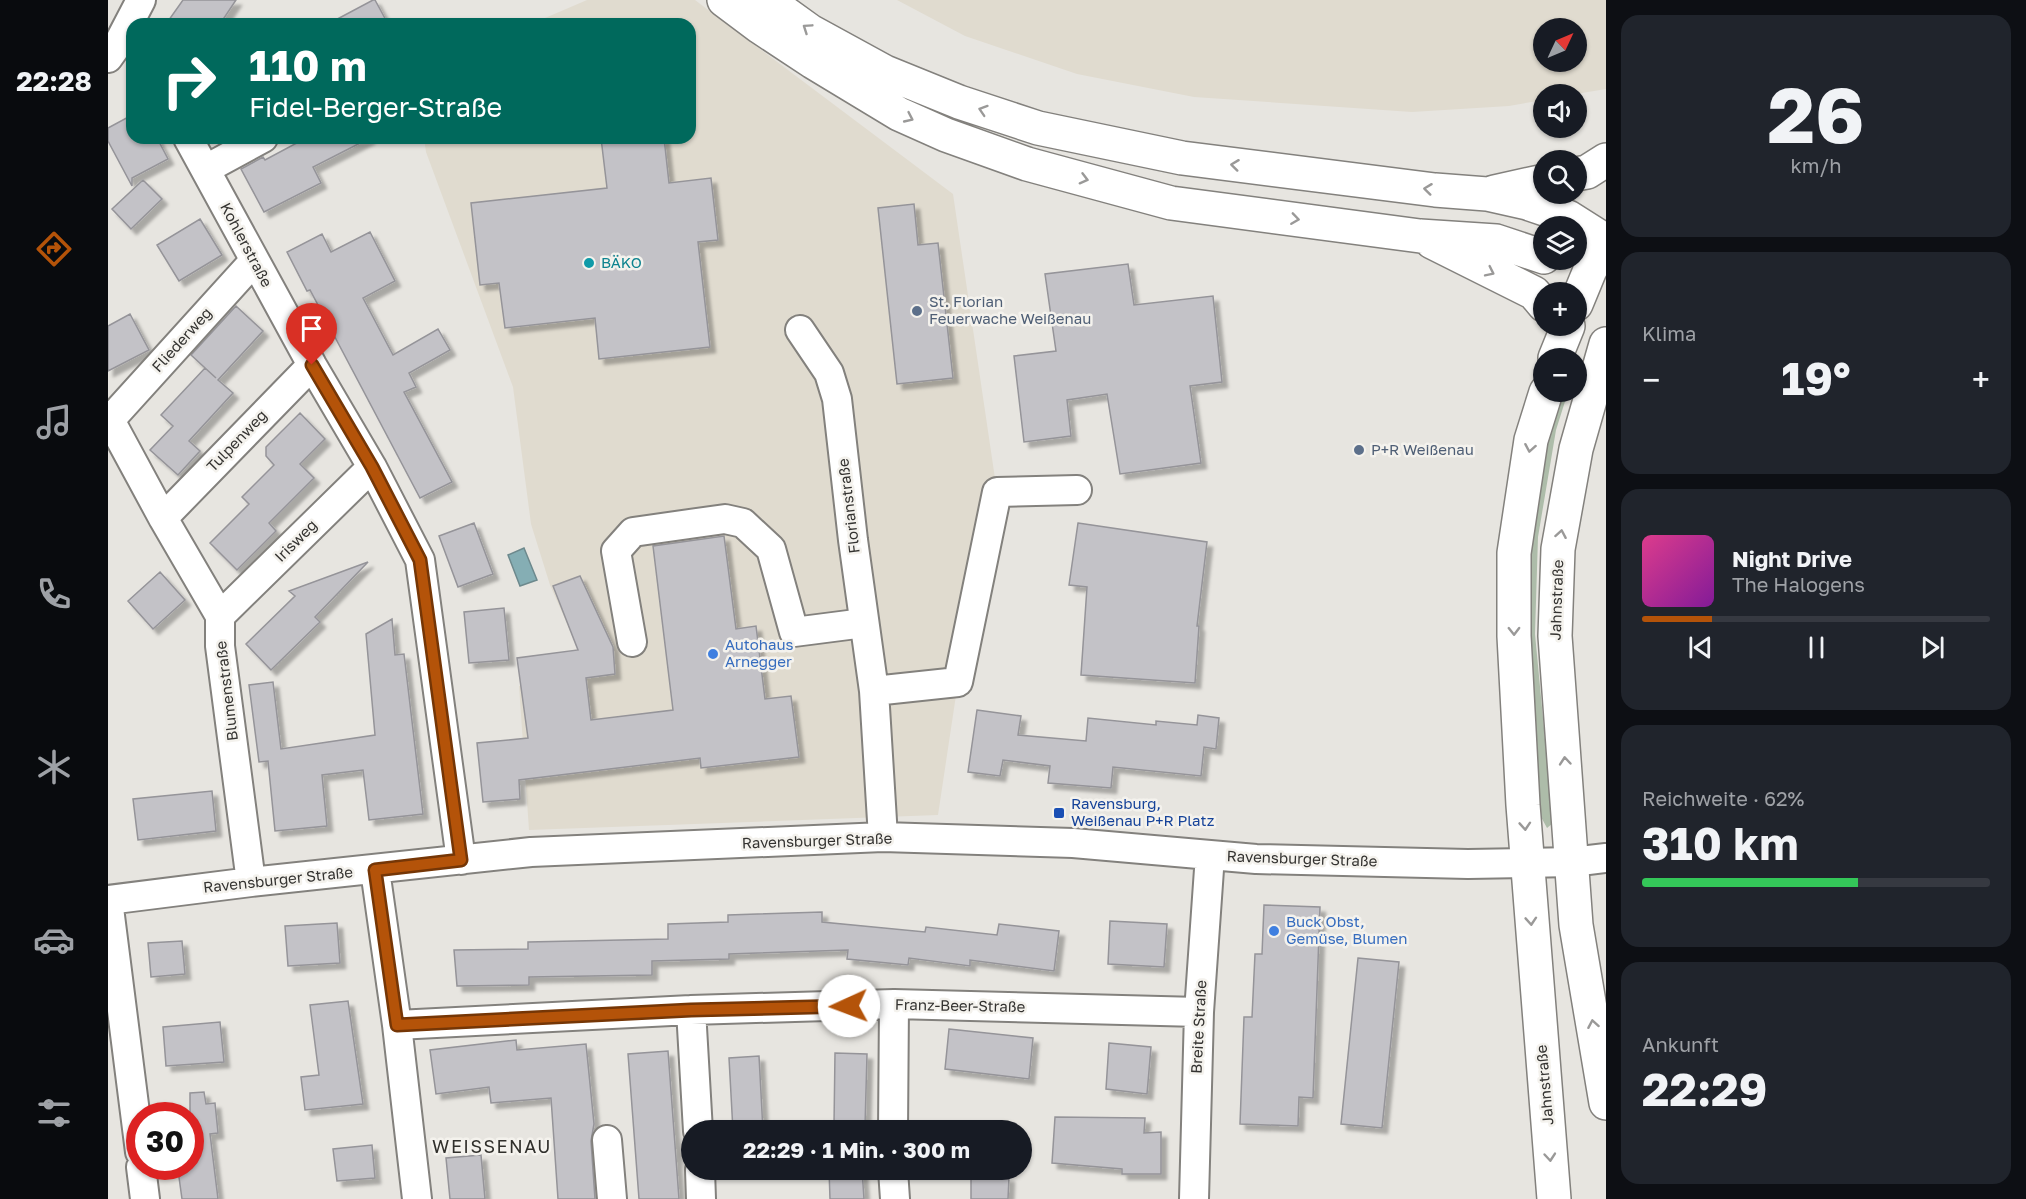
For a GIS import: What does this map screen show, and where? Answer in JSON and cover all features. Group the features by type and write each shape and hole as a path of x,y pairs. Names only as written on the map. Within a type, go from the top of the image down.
{"main road":[{"path":"724,0 813,62 899,114 946,135 1027,164 1171,202 1420,236 1496,241 1533,253"},
{"path":"767,0 810,31 885,72 959,102 1038,128 1182,158 1435,190 1486,194 1527,203 1568,217 1606,241 1598,269 1587,286"},
{"path":"1587,172 1606,160"},
{"path":"1486,194 1533,183"},
{"path":"1420,236 1533,292"},
{"name":"Jahnstraße","path":"1606,344 1576,449 1558,549 1554,636 1576,925 1606,1102"},
{"name":"Jahnstraße","path":"1542,402 1531,440 1514,553 1514,636 1527,863 1554,1199"}],"street":[{"path":"134,18 141,0"},
{"path":"120,52 126,37"},
{"name":"Kohlerstraße","path":"191,144 312,365 372,467 420,560 461,860"},
{"path":"206,169 252,144"},
{"name":"Fliederweg","path":"163,518 110,420 254,261"},
{"name":"Florianstraße","path":"800,330 829,373 837,399 874,691 883,837"},
{"name":"Tulpenweg","path":"163,518 312,365"},
{"name":"Irisweg","path":"220,616 372,467"},
{"path":"874,691 958,682 998,492 1077,490"},
{"path":"163,518 220,616"},
{"path":"632,642 616,551 633,532 725,519 743,523 771,549 794,632 864,622"},
{"name":"Blumenstraße","path":"220,616 220,646 251,882"},
{"name":"Ravensburger Straße","path":"108,900 531,852 883,837 1073,843 1279,859 1468,864 1527,863"},
{"name":"Breite Straße","path":"1194,1199 1199,1012 1210,855"},
{"path":"1527,863 1572,862 1606,858"},
{"path":"375,870 397,1025 417,1199"},
{"path":"108,900 134,1102"},
{"path":"893,1120 894,1004"},
{"name":"Franz-Beer-Straße","path":"397,1025 691,1010 894,1004 1199,1012"},
{"path":"691,1010 697,1120"},
{"path":"607,1140 612,1199"},
{"path":"143,1180 145,1199"},
{"path":"700,1180 701,1199"},
{"path":"894,1180 895,1199"}],"shaded area":[{"path":"587,0 695,0 953,194 997,492 958,682 938,815 529,830 519,686 590,676 550,585 531,524 513,387 425,144 696,144 696,18 545,18"},
{"path":"897,0 1606,0 1606,89 1587,92 1587,84 1533,84 1533,102 1509,106 1412,112 1194,97 1077,74 965,36"}],"green space":[{"path":"1556,402 1565,402 1556,430 1538,537 1535,634 1553,823 1547,828 1540,815 1526,598 1541,450"}],"water":[{"path":"524,548 537,580 520,586 508,555"}],"building":[{"path":"183,0 236,0 224,18 170,18"},
{"path":"375,0 385,18 339,18"},
{"path":"126,118 126,144 160,144 168,159 132,178 132,186 108,141 108,128"},
{"path":"295,144 358,144 313,167 321,183 264,212 241,169 263,157 265,160"},
{"name":"BÄKO","path":"602,144 665,144 669,183 711,178 718,240 698,242 710,347 599,359 595,318 505,328 499,283 480,285 471,203 607,188"},
{"path":"143,180 162,199 131,229 112,209"},
{"name":"St. Florian Feuerwache Weißenau","path":"914,204 918,245 938,243 953,378 897,384 878,208"},
{"path":"200,219 222,255 179,281 157,245"},
{"path":"370,232 395,281 363,298 393,355 438,329 450,350 409,373 416,387 404,392 452,482 420,498 310,290 307,291 287,252 322,234 331,252"},
{"path":"1128,264 1134,305 1213,296 1222,382 1190,386 1201,463 1120,474 1107,394 1067,400 1071,436 1024,442 1014,356 1056,351 1045,274"},
{"path":"236,306 263,331 218,380 233,393 189,441 200,451 178,475 150,450 173,426 161,415 205,368 216,378 191,355"},
{"path":"130,314 149,350 108,371 108,326"},
{"path":"300,413 325,439 300,464 314,478 269,523 276,531 237,570 210,543 249,504 242,497 274,465 266,456 266,447"},
{"path":"474,523 493,574 458,587 439,536"},
{"path":"1078,523 1207,542 1197,626 1199,626 1195,683 1081,675 1087,587 1069,585"},
{"name":"Autohaus Arnegger","path":"724,536 736,629 756,626 765,699 791,696 799,757 701,768 700,758 519,780 520,799 483,802 477,743 528,738 517,658 578,650 553,586 580,576 613,647 615,674 586,678 591,720 673,710 653,546"},
{"path":"368,562 315,617 320,622 271,670 246,644 295,596 289,591"},
{"path":"160,572 185,600 153,629 128,601"},
{"path":"504,608 509,660 469,663 464,612"},
{"path":"392,619 395,655 404,654 423,814 369,820 363,770 322,775 327,826 275,831 268,761 259,762 249,685 273,682 281,749 375,735 366,634"},
{"path":"977,710 1021,716 1018,735 1086,741 1088,718 1156,725 1156,721 1197,725 1198,715 1219,718 1216,749 1204,747 1201,776 1113,767 1111,788 1048,783 1050,766 1003,760 1000,776 968,772"},
{"path":"212,791 216,831 138,840 133,799"},
{"path":"1264,905 1320,907 1313,1098 1299,1097 1298,1126 1240,1124 1244,1017 1252,1017 1255,954 1262,954"},
{"path":"822,912 822,922 925,932 926,927 997,935 999,924 1059,931 1054,971 970,960 970,966 909,958 908,965 847,959 848,950 729,954 729,959 652,961 652,975 529,977 529,985 457,986 454,950 528,949 528,942 668,939 668,924 728,922 728,915"},
{"path":"1110,921 1167,924 1164,967 1108,964"},
{"path":"337,923 340,963 288,966 285,926"},
{"path":"182,941 185,974 151,977 148,943"},
{"path":"1358,958 1399,962 1382,1128 1341,1124"},
{"path":"348,1001 363,1104 305,1110 301,1077 319,1075 310,1005"},
{"path":"220,1022 224,1062 166,1066 163,1027"},
{"path":"949,1029 1033,1038 1029,1079 945,1069"},
{"path":"516,1040 517,1050 586,1044 594,1124 591,1141 595,1199 558,1199 551,1098 491,1103 489,1087 436,1094 430,1050"},
{"path":"1109,1043 1151,1047 1147,1094 1106,1089"},
{"path":"668,1051 679,1199 639,1199 628,1054"},
{"path":"835,1053 867,1054 865,1120 834,1120"},
{"path":"759,1056 762,1120 732,1120 729,1058"},
{"path":"204,1092 206,1104 215,1103 218,1133 210,1134 218,1199 182,1199 179,1180 204,1180 204,1102 190,1102 190,1093"},
{"path":"1055,1117 1145,1118 1144,1133 1161,1132 1161,1174 1122,1174 1122,1169 1052,1163"},
{"path":"372,1145 375,1178 337,1181 333,1149"},
{"path":"481,1155 485,1199 450,1199 446,1158"},
{"path":"829,1180 863,1180 864,1199 830,1199"},
{"path":"971,1180 1009,1180 1008,1199 971,1199"}],"place":[{"name":"BÄKO","path":"589,263"},
{"name":"St. Florian Feuerwache Weißenau","path":"917,311"},
{"name":"P+R Weißenau","path":"1359,450"},
{"name":"Autohaus Arnegger","path":"713,654"},
{"name":"Ravensburg, Weißenau P+R Platz","path":"1059,813"},
{"name":"Buck Obst, Gemüse, Blumen","path":"1274,931"}],"district":[{"name":"WEISSENAU","path":"492,1147"}],"route":[{"path":"312,365 372,467 420,560 461,860 375,870 397,1025 691,1010 849,1006"}]}
